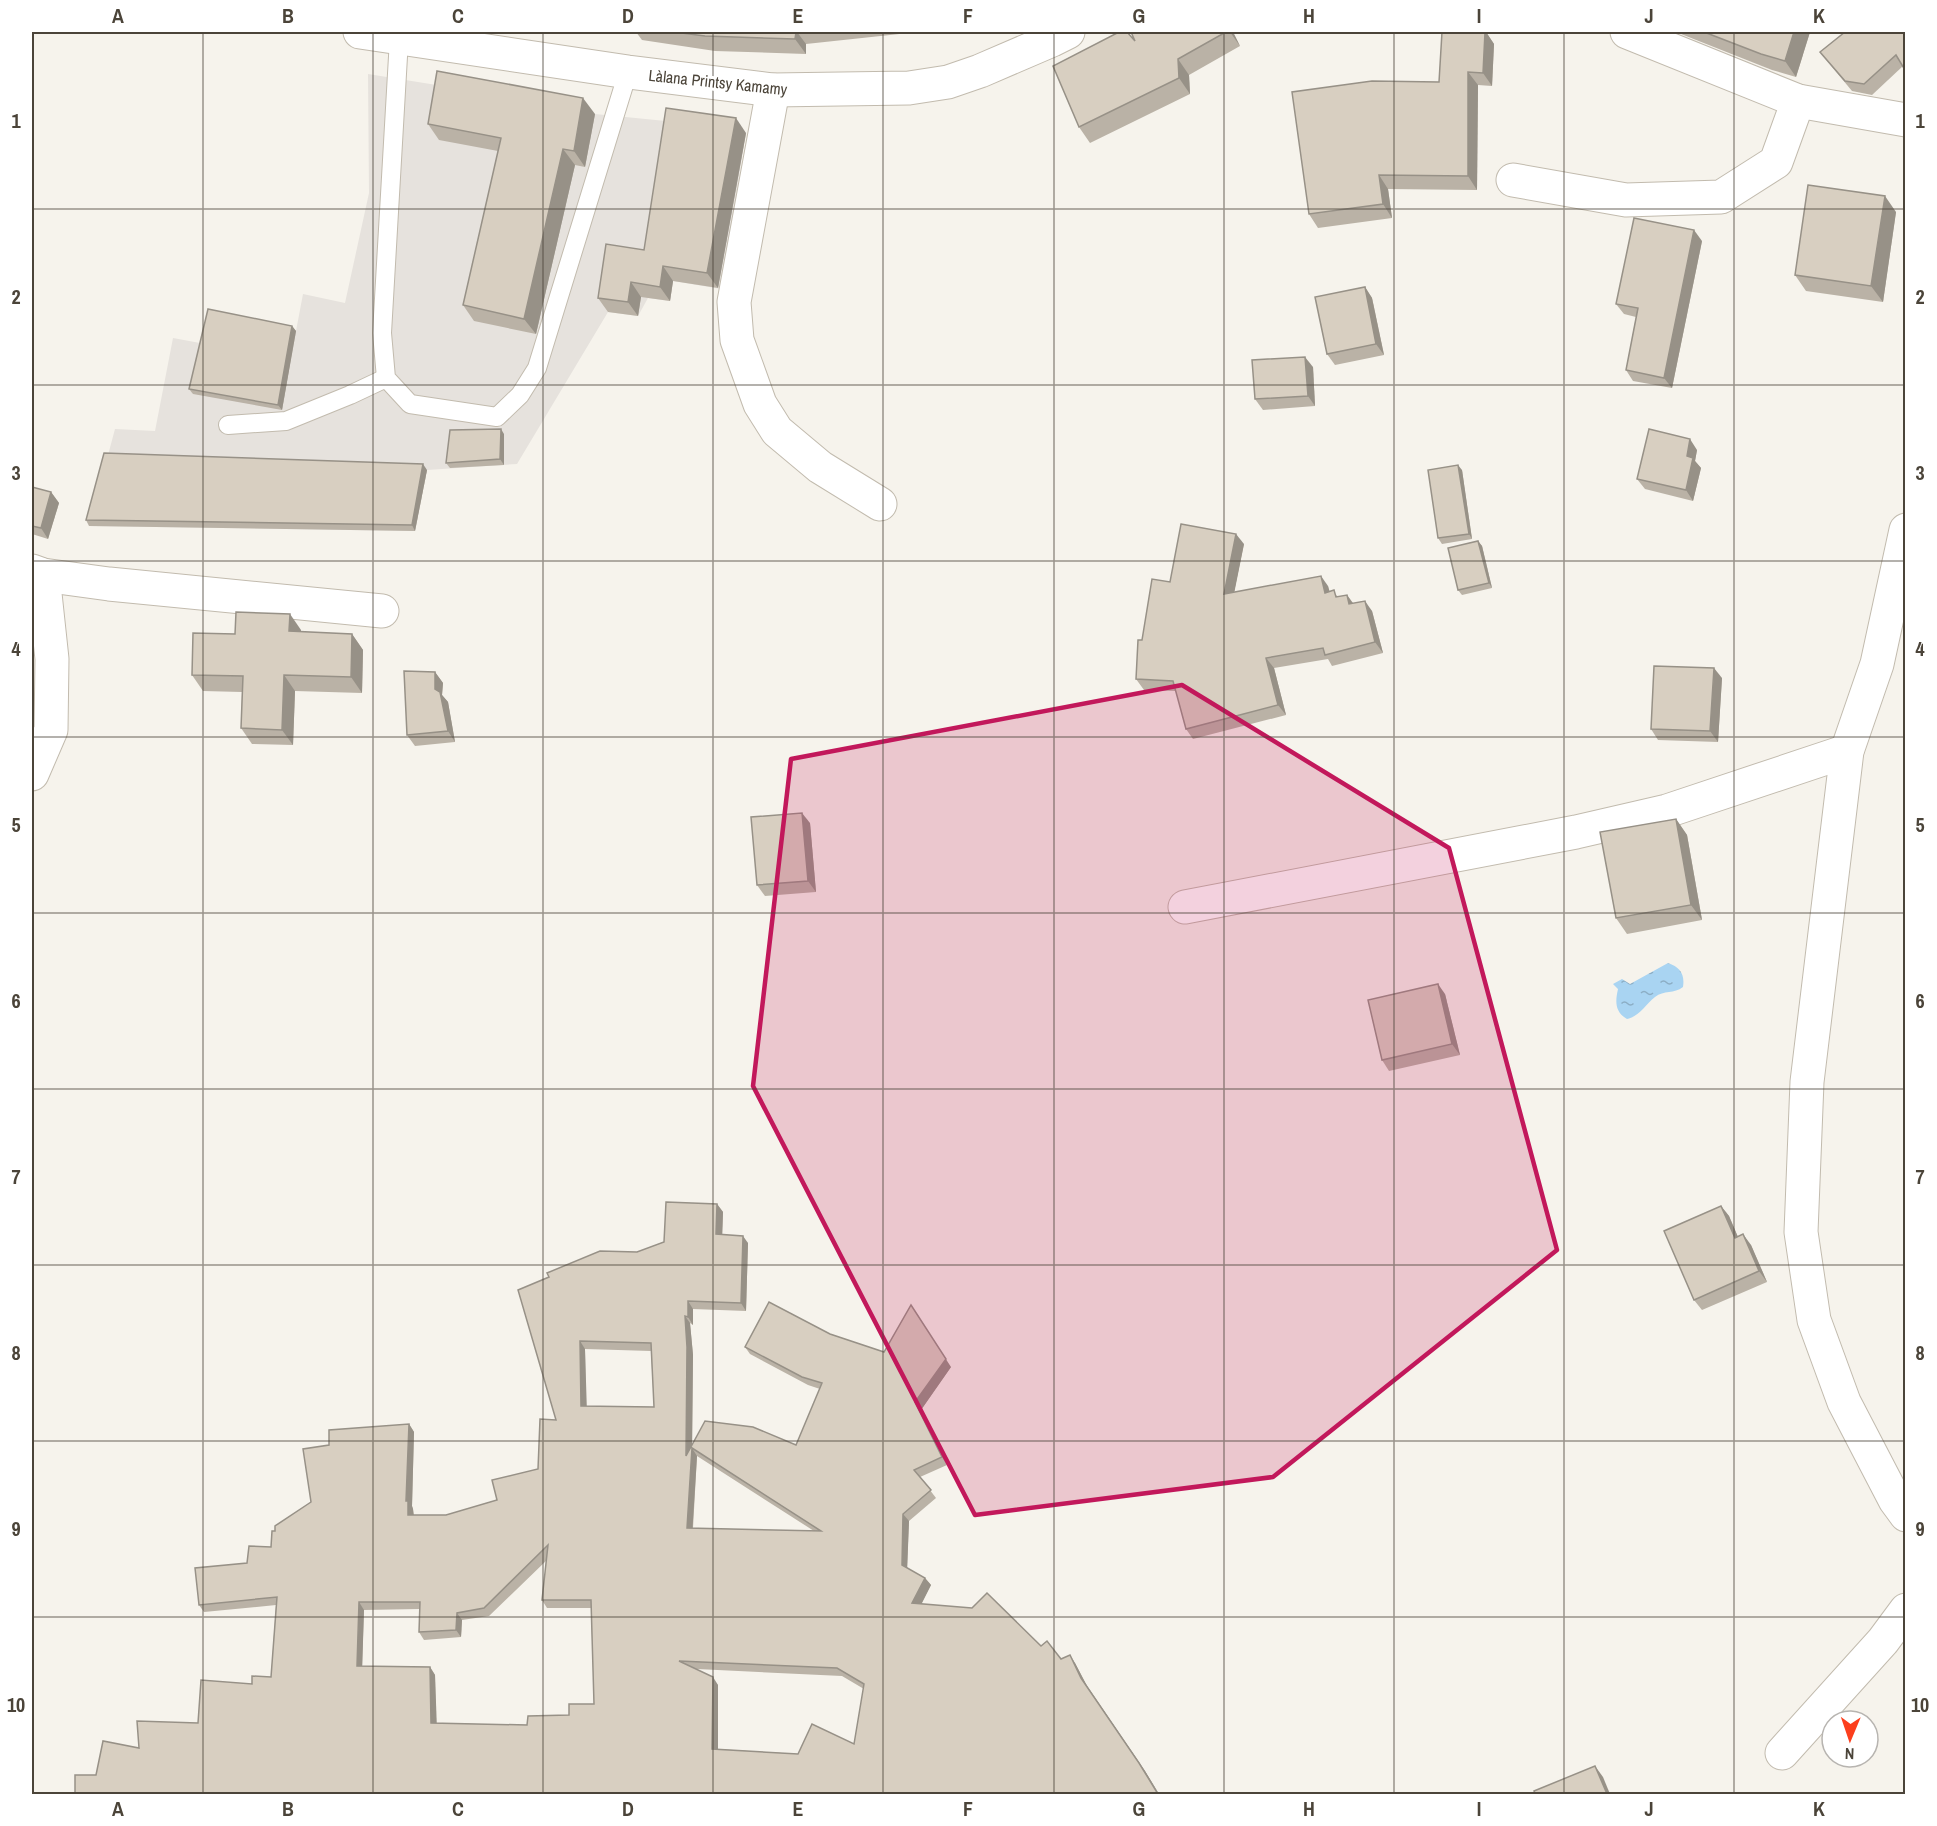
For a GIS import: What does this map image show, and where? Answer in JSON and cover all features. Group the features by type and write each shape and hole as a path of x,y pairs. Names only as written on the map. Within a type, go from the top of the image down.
{"street":[{"name":"Làlana Printsy Kamamy","path":"360,32 628,72 773,90 909,88 948,82 980,71 1068,32"},
{"path":"1627,32 1798,101 1905,120"},
{"path":"773,90 734,302 737,340 760,404 777,431 820,467 880,504"},
{"path":"1513,180 1626,200 1721,197 1776,162 1798,101"},
{"path":"1905,530 1877,664 1848,751 1807,1082 1801,1232 1814,1320 1844,1402 1905,1515"},
{"path":"32,774 51,730 52,659 37,573 109,584 382,611"},
{"path":"1185,907 1576,832 1667,811 1848,751"},
{"path":"1782,1753 1883,1641 1905,1610"}],"lane":[{"path":"399,39 382,333 386,378 410,404 496,417 520,395 537,368 628,72"},
{"path":"228,425 286,421 386,378"}],"highlighted area":[{"path":"1182,685 1449,848 1557,1250 1273,1477 975,1515 753,1086 791,759"}],"shaded area":[{"path":"368,74 595,114 676,122 746,133 721,289 673,281 670,301 648,298 638,316 608,312 517,464 427,470 415,531 89,526 115,429 155,431 173,338 200,343 296,331 303,294 345,303 369,193"}],"water":[{"path":"1668,963 1681,972 1683,987 1658,995 1632,1018 1627,1019 1623,1016 1617,1006 1618,989 1613,984 1622,979 1630,984"}],"building":[{"path":"674,32 796,32 795,39 705,36"},
{"path":"1119,32 1127,32 1135,41 1131,32 1226,32 1178,59 1179,78 1079,127 1053,66"},
{"path":"1442,32 1485,32 1483,73 1468,72 1468,176 1379,175 1383,204 1309,214 1292,92 1372,81 1439,82"},
{"path":"1704,32 1794,32 1785,61"},
{"path":"1845,32 1905,32 1905,70 1896,55 1864,84 1845,81 1820,52"},
{"path":"437,71 583,98 574,151 563,149 524,319 463,305 501,138 428,124"},
{"path":"666,108 736,118 707,273 663,266 660,287 631,282 628,302 598,298 606,244 644,250"},
{"path":"1808,185 1885,196 1871,286 1795,275"},
{"path":"1634,218 1694,230 1664,378 1626,370 1638,308 1616,304"},
{"path":"1365,287 1376,344 1327,354 1315,297"},
{"path":"208,309 292,326 278,405 189,389"},
{"path":"1305,357 1308,396 1255,399 1252,360"},
{"path":"501,429 500,459 446,463 450,430"},
{"path":"1649,429 1690,439 1687,456 1693,458 1686,490 1637,479"},
{"path":"104,453 423,464 412,525 86,520"},
{"path":"1458,465 1469,534 1438,538 1428,470"},
{"path":"32,487 51,492 41,528 32,526"},
{"path":"1181,524 1236,534 1224,594 1321,576 1325,593 1334,590 1336,597 1347,595 1349,604 1365,601 1375,642 1325,655 1323,648 1266,658 1278,705 1186,729 1173,681 1136,679 1138,640 1142,640 1152,579 1170,582"},
{"path":"1478,541 1489,583 1458,590 1448,548"},
{"path":"236,612 290,614 289,631 352,634 351,677 284,675 282,730 241,728 243,676 192,675 193,633 235,634"},
{"path":"1654,666 1714,668 1710,731 1651,729"},
{"path":"404,671 435,672 435,689 440,692 448,731 407,735"},
{"path":"802,813 808,881 757,885 751,817"},
{"path":"1676,819 1691,905 1616,918 1600,832"},
{"path":"1438,984 1452,1044 1382,1060 1368,1000"},
{"path":"666,1202 717,1204 716,1234 743,1236 741,1303 688,1301 688,1317 685,1316 686,1456 705,1421 753,1427 796,1445 822,1383 802,1377 745,1347 769,1302 830,1334 884,1352 911,1305 946,1359 915,1402 942,1457 914,1470 931,1490 903,1514 902,1565 925,1578 912,1603 972,1608 987,1593 1041,1646 1047,1641 1061,1659 1070,1655 1081,1678 1158,1794 75,1794 75,1775 96,1775 103,1741 139,1748 137,1721 198,1723 201,1680 252,1684 252,1676 271,1677 277,1597 199,1605 195,1568 247,1563 249,1546 271,1547 272,1531 275,1531 275,1526 311,1502 303,1449 329,1445 329,1430 409,1424 406,1501 408,1501 408,1515 446,1515 497,1500 492,1480 538,1469 540,1419 556,1420 518,1290 549,1277 547,1273 600,1251 637,1252 664,1242","holes":["580,1341 651,1343 654,1407 581,1406","692,1448 821,1531 687,1528","548,1545 542,1600 591,1600 594,1704 569,1704 569,1715 528,1716 527,1725 431,1723 430,1667 357,1666 359,1602 420,1602 419,1632 456,1630 457,1613 484,1608","679,1661 837,1668 864,1684 854,1744 812,1724 798,1754 712,1749 713,1677"]},
{"path":"1721,1206 1735,1238 1743,1234 1759,1271 1694,1300 1664,1231"},
{"path":"1595,1766 1607,1794 1535,1794 1534,1791"}]}
